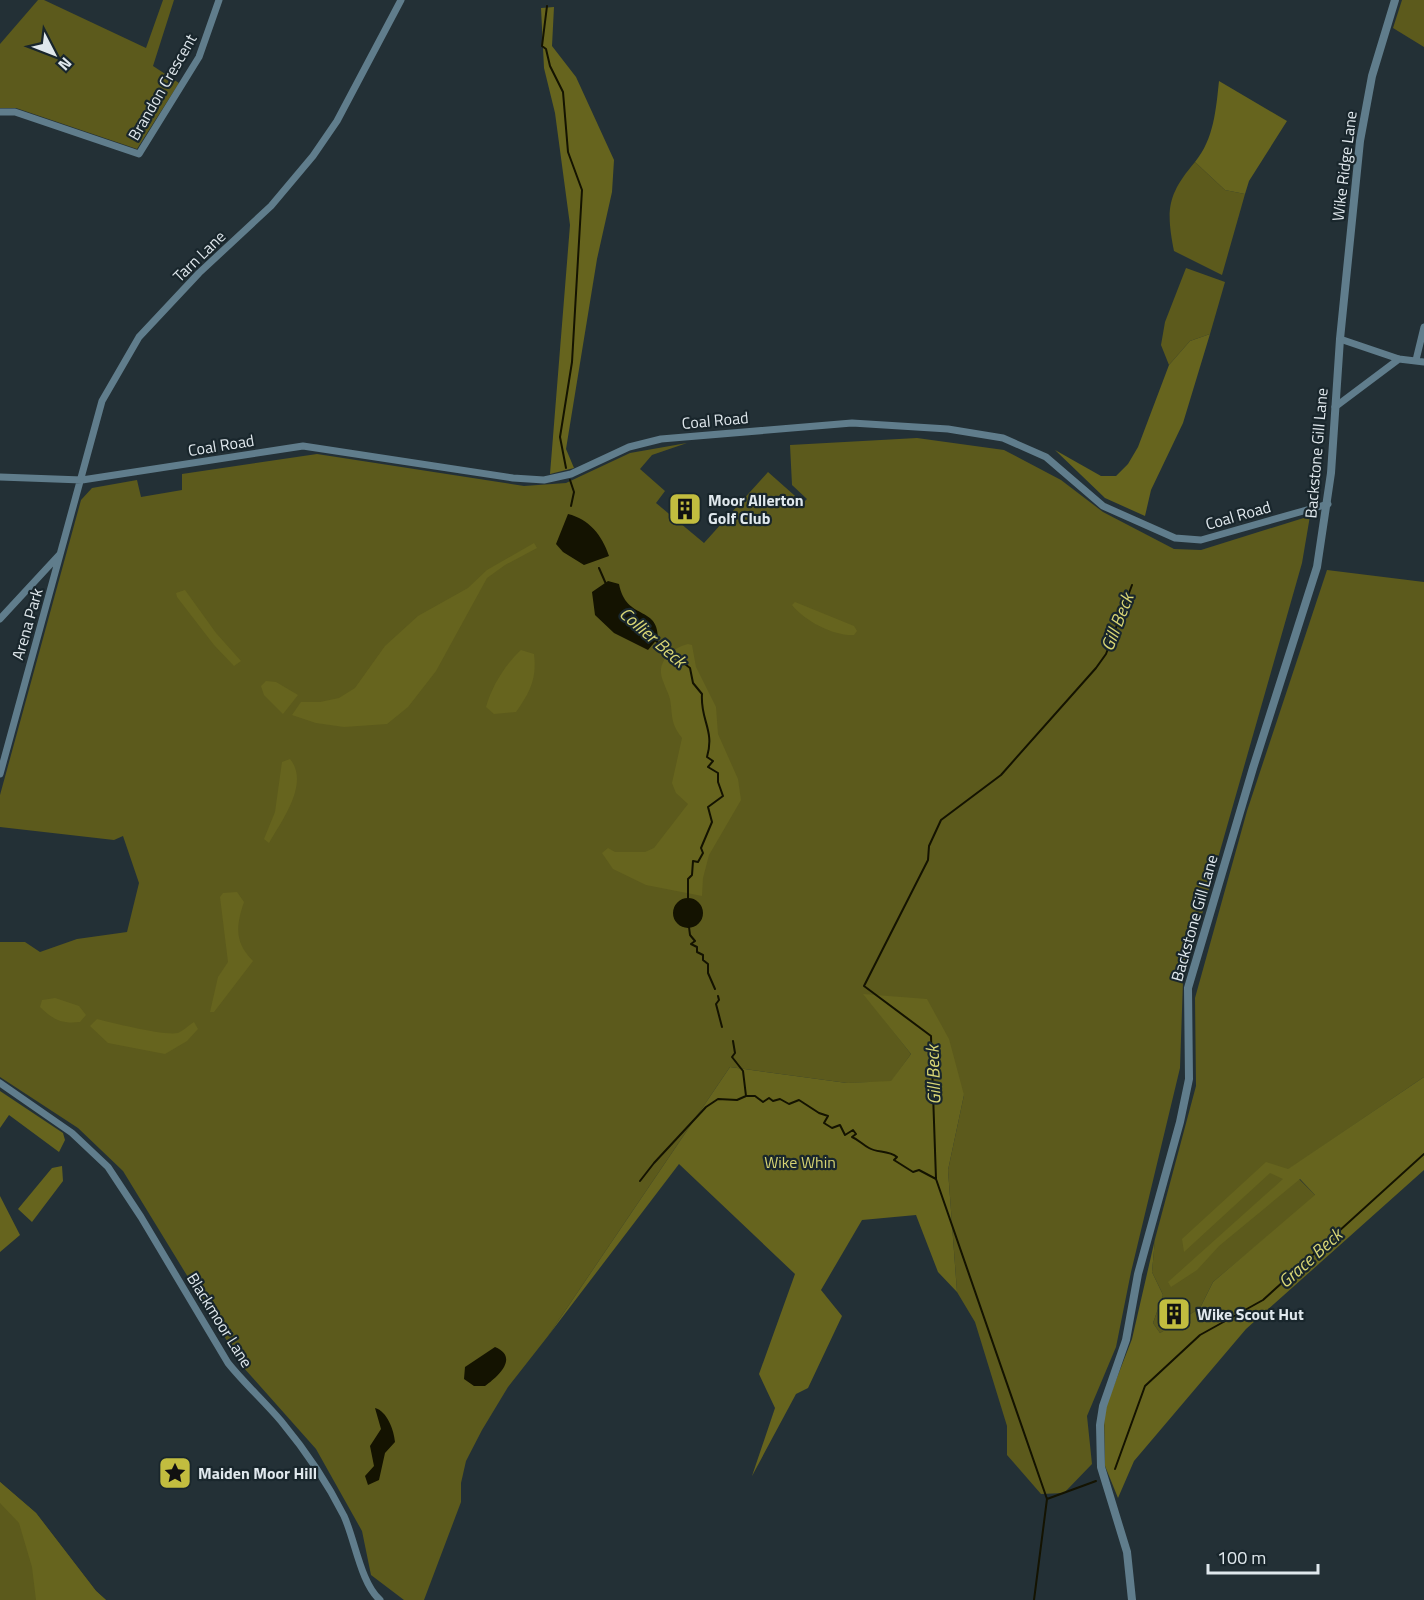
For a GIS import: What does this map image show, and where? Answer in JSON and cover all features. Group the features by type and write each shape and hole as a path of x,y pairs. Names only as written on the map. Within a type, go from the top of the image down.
{"street":[{"name":"Brandon Crescent","path":"0,112 15,112 139,154 199,57 219,0"},
{"name":"Tarn Lane","path":"62,552 102,401 139,337 200,273 271,206 307,164 337,121 400,0"},
{"name":"Wike Ridge Lane","path":"1340,339 1360,141 1372,76 1395,0"},
{"path":"1416,360 1424,327"},
{"path":"1340,339 1400,358 1424,362"},
{"name":"Backstone Gill Lane","path":"1132,1600 1127,1552 1101,1467 1100,1425 1103,1406 1126,1340 1137,1274 1180,1122 1189,1079 1188,988 1253,768 1315,576 1328,504 1340,339"},
{"path":"1335,406 1400,358"},
{"name":"Coal Road","path":"0,477 82,480 303,446 513,478 544,480 571,474 629,447 661,439 852,423 948,429 1003,438 1046,457 1103,506 1175,538 1200,540 1328,504"},
{"path":"0,619 62,552"},
{"name":"Arena Park","path":"0,774 62,552"},
{"name":"Blackmoor Lane","path":"0,1083 72,1133 94,1152 120,1183 228,1363 247,1387 280,1419 314,1464 345,1517 367,1579 374,1595 380,1600"}],"shaded area":[{"path":"38,0 44,0 146,48 163,0 174,0 153,66 179,83 137,149 16,108 0,108 0,44"},
{"path":"1402,0 1424,0 1424,47 1393,28"},
{"path":"1195,162 1225,190 1245,194 1222,275 1174,251 1170,224 1171,204 1179,184"},
{"path":"1186,268 1225,282 1210,334 1190,341 1169,365 1161,345 1165,322"},
{"path":"917,438 1004,450 1061,480 1103,512 1174,549 1201,550 1310,516 1302,563 1183,981 1180,1068 1131,1272 1116,1347 1087,1416 1092,1464 1064,1493 1041,1494 1007,1455 1007,1426 975,1322 957,1292 948,1170 964,1095 864,994 911,1054 891,1082 847,1083 730,1067 548,1336 508,1387 466,1461 461,1483 461,1502 424,1600 404,1600 371,1575 362,1531 316,1449 243,1367 123,1171 78,1128 0,1077 0,942 25,942 40,952 77,939 127,932 139,883 123,836 114,840 0,827 0,795 81,500 92,488 137,480 141,497 182,490 182,474 317,454 524,486 566,483 630,453 687,443 652,455 640,469 665,491 656,503 704,543 768,472 803,503 807,499 792,485 790,445"},
{"path":"1327,570 1424,582 1424,1077 1289,1169 1316,1196 1213,1282 1200,1308 1160,1333 1153,1323 1163,1295 1152,1272 1155,1239 1196,1086 1195,998 1247,811"},
{"path":"0,1482 36,1513 96,1591 106,1600 0,1600"}],"green space":[{"path":"554,7 552,46 576,77 614,160 612,192 597,259 566,449 574,468 550,474 570,225 555,113 544,68 541,8"},
{"path":"1219,81 1287,121 1249,181 1245,194 1225,190 1195,162 1210,134"},
{"path":"1210,334 1183,423 1151,490 1145,516 1105,498 1055,450 1101,476 1116,476 1128,464 1138,447 1169,365 1190,341"},
{"path":"534,543 537,548 505,565 487,578 436,671 408,707 387,724 344,727 316,723 292,715 301,702 320,702 339,698 355,688 385,646 418,616 468,588 487,570"},
{"path":"185,590 216,633 241,661 234,666 214,645 177,597 176,593"},
{"path":"795,602 854,626 857,631 854,635 846,635 820,626 804,617 792,605"},
{"path":"688,644 692,645 696,667 716,707 718,734 738,779 741,800 709,855 703,878 702,896 646,885 613,869 602,853 608,848 615,852 645,852 654,848 688,804 676,793 672,783 682,738 674,723 661,668 671,652"},
{"path":"521,650 534,654 534,671 529,691 516,712 494,714 486,707 492,691 504,669"},
{"path":"266,681 276,682 298,695 283,714 264,695 261,686"},
{"path":"290,759 297,779 296,790 287,813 269,843 264,839 275,812 282,762"},
{"path":"237,892 244,902 238,933 242,947 253,961 214,1012 210,1012 218,977 228,962 220,897 223,893"},
{"name":"Wike Whin","path":"863,994 927,999 949,1039 964,1095 948,1170 957,1292 938,1272 916,1215 862,1220 821,1290 842,1316 808,1388 796,1394 752,1476 775,1408 759,1374 795,1274 679,1164 548,1336 730,1067 847,1083 891,1081 911,1054"},
{"path":"55,998 79,1006 86,1015 80,1022 63,1022 54,1018 40,1007 42,1000"},
{"path":"97,1019 162,1033 178,1033 194,1022 198,1029 187,1041 165,1054 108,1043 90,1026"},
{"path":"1424,1077 1424,1170 1246,1329 1134,1461 1118,1498 1105,1466 1104,1411 1132,1339 1155,1239 1152,1272 1163,1295 1153,1323 1160,1333 1200,1308 1213,1282 1315,1195 1300,1179 1219,1246 1197,1270 1171,1287 1168,1282 1283,1179 1270,1173 1184,1252 1182,1239 1266,1162 1288,1169"},
{"path":"0,1091 63,1133 65,1140 59,1152 9,1115 0,1128"},
{"path":"62,1166 63,1181 32,1222 18,1209 52,1168"},
{"path":"0,1196 20,1235 0,1252"},
{"path":"0,1482 36,1513 96,1591 106,1600 36,1600 32,1567 19,1523 0,1503"}],"water":[{"path":"568,514 576,516 594,529 603,541 609,556 584,565 563,552 556,544"},
{"path":"608,581 619,584 628,603 653,621 657,628 658,638 648,650 614,633 595,615 592,592"},
{"path":"688,898 694,899 702,907 702,919 694,927 688,928 682,927 674,919 673,913 674,907 682,899"},
{"path":"495,1347 506,1356 501,1372 485,1386 474,1386 464,1379 465,1367"},
{"path":"375,1408 383,1413 389,1422 395,1442 385,1453 379,1480 368,1485 365,1476 374,1466 370,1446 381,1429"}],"waterway":[{"name":"Collier Beck","path":"547,6 542,46 546,49 550,66 563,92 568,152 582,190 572,362 560,437 566,468"},
{"name":"Collier Beck","path":"570,480 574,492 571,506"},
{"name":"Collier Beck","path":"599,568 606,584"},
{"name":"Gill Beck","path":"1034,1600 1047,1499 936,1179 931,1036 864,986 928,860 929,846 941,820 1001,775 1096,668 1106,654 1132,585"},
{"name":"Collier Beck","path":"656,641 690,668 693,683 702,694 709,739 707,757 713,761 708,767 718,773 718,782 723,796 708,807 712,822 701,848 703,853 698,862 693,861 692,875 688,879 688,901"},
{"name":"Collier Beck","path":"689,927 690,935 695,941 691,944 697,947 697,952 703,955 703,960 708,964 708,973 715,989"},
{"name":"Collier Beck","path":"718,996 719,1000 716,1004 722,1027"},
{"name":"Collier Beck","path":"733,1041 735,1053 732,1057 743,1071 746,1096 755,1096 763,1102 769,1098 773,1101 780,1099 789,1104 799,1100 828,1116 824,1123 832,1128 840,1125 845,1135 853,1130 856,1134 852,1137 869,1148 894,1155 897,1157 894,1160 913,1172 919,1170 936,1179"},
{"path":"640,1181 706,1107 718,1099 737,1100 746,1096"},
{"name":"Grace Beck","path":"1115,1469 1145,1386 1200,1335 1263,1300 1424,1154"},
{"name":"Grace Beck","path":"1047,1499 1096,1481"}],"place":[{"name":"Moor Allerton Golf Club","path":"685,509"},
{"name":"Wike Scout Hut","path":"1174,1314"},
{"name":"Maiden Moor Hill","path":"175,1473"}]}
